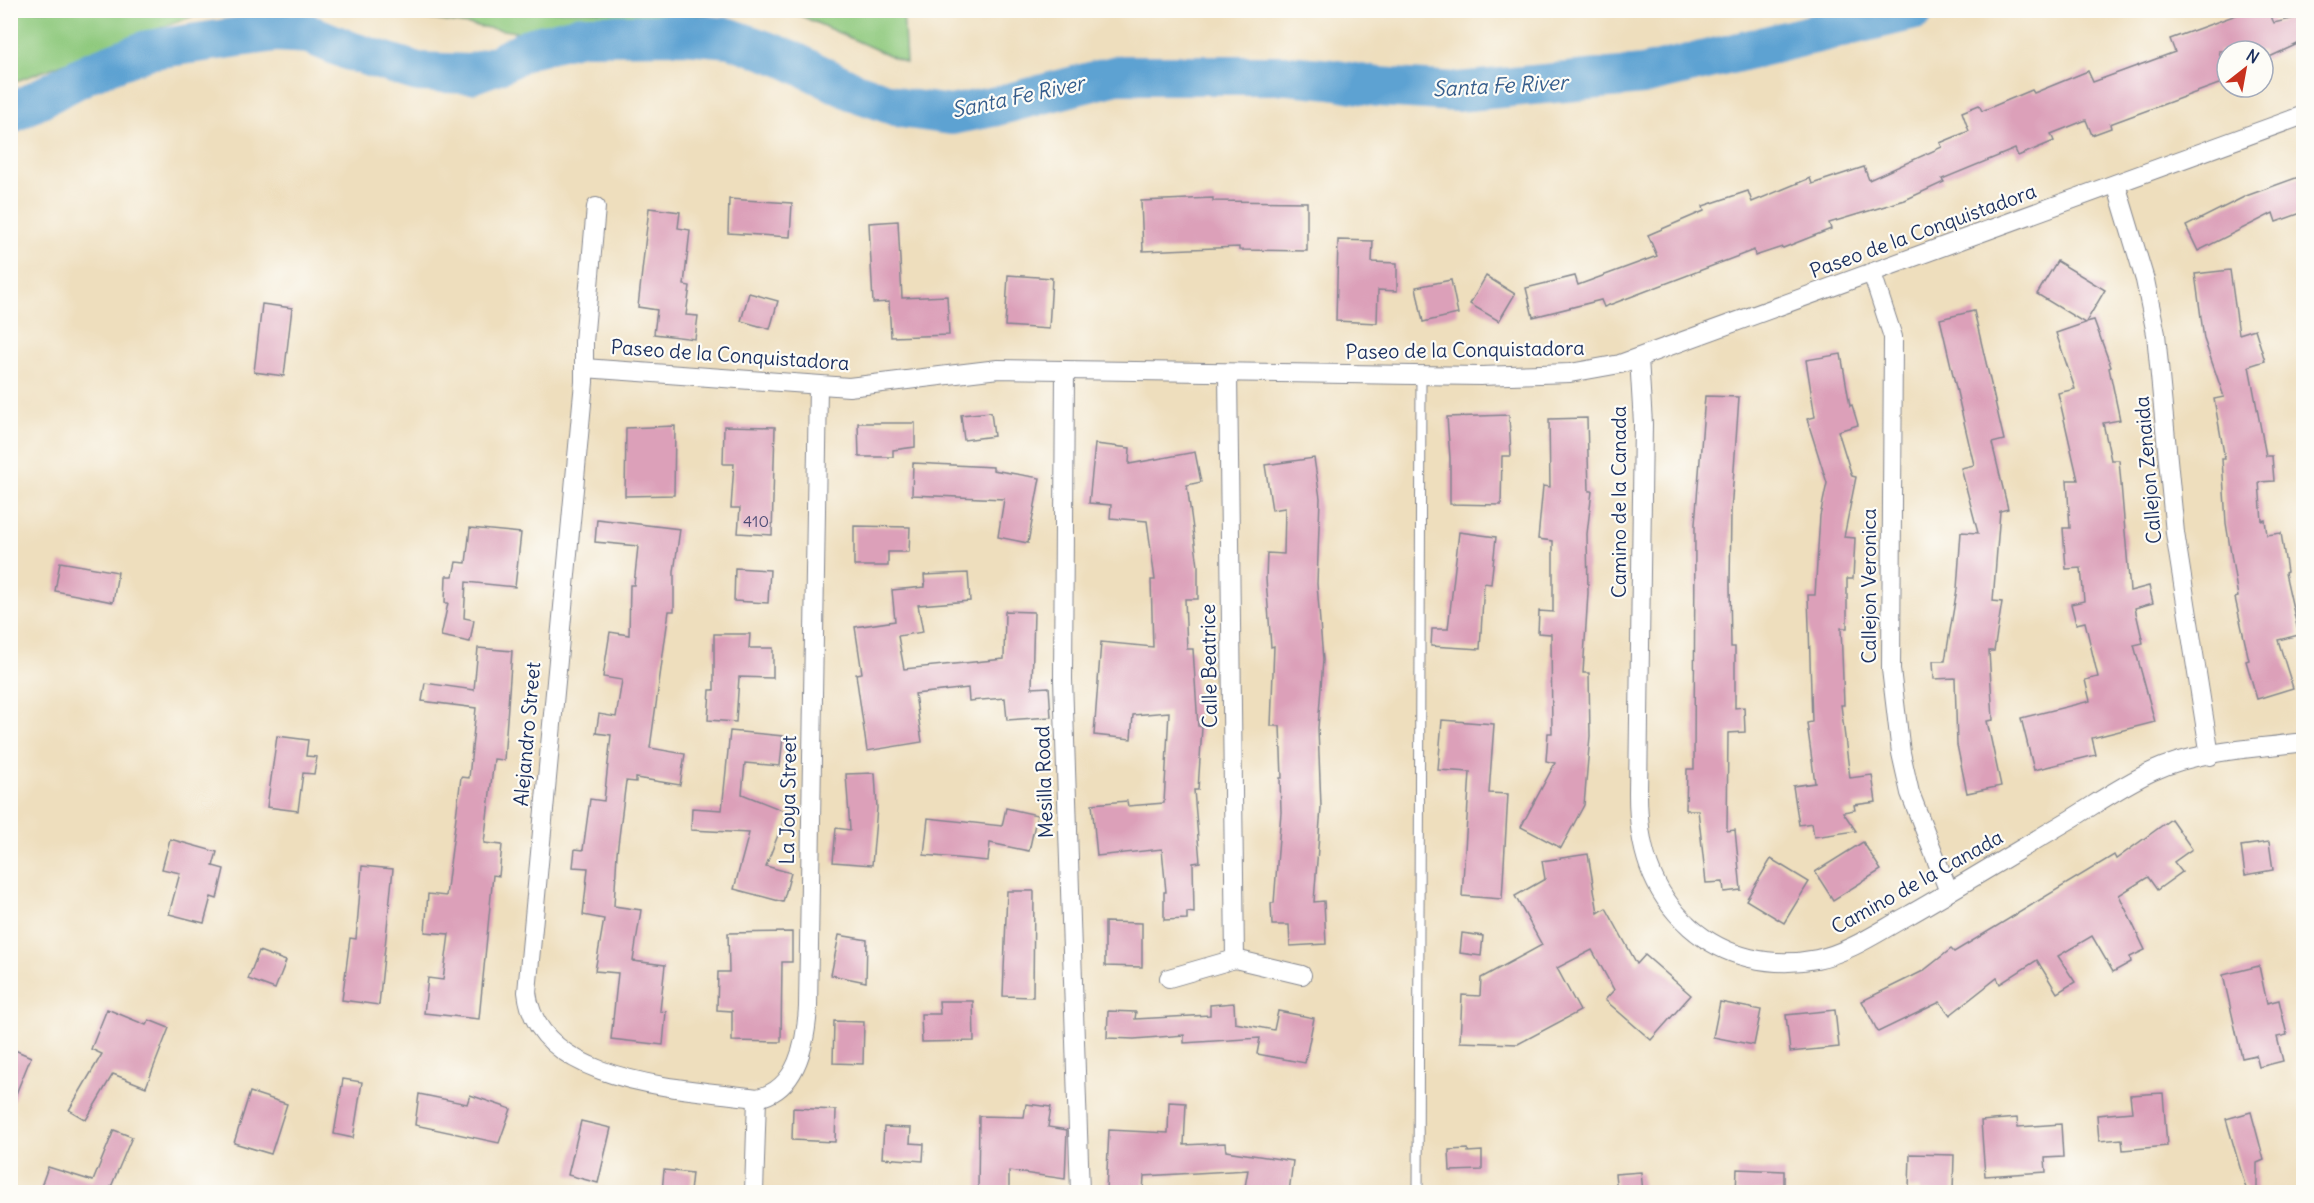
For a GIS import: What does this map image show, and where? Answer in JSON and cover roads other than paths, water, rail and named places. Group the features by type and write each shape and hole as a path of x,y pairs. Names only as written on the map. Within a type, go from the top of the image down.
{"street":[{"name":"Paseo de la Conquistadora","path":"584,368 857,387 998,369 1421,376 1570,374 1639,358 2304,115"},
{"name":"Callejon Zenaida","path":"2116,184 2140,263 2156,334 2174,522 2210,756"},
{"name":"Alejandro Street","path":"596,207 584,368 527,978 528,1006 532,1018 550,1041 611,1074 637,1081 757,1098"},
{"name":"Callejon Veronica","path":"1872,273 1893,337 1891,669 1893,690 1910,793 1949,892"},
{"name":"Camino de la Canada","path":"1639,358 1643,424 1638,816 1645,860 1653,879 1679,917 1713,944 1743,957 1774,963 1819,959 1840,952 1949,892 2150,772 2180,760 2304,742"},
{"name":"Mesilla Road","path":"1065,370 1063,680 1080,1192"},
{"name":"Calle Beatrice","path":"1228,373 1235,959"},
{"name":"La Joya Street","path":"757,1098 774,1093 789,1076 801,1054 807,1021 818,386"},
{"path":"1169,978 1235,959 1302,975"},
{"path":"754,1192 757,1098"}],"lane":[{"path":"1418,1192 1421,376"}],"waterway":[{"name":"Santa Fe River","path":"10,114 90,72 147,50 276,32 309,34 350,51 418,72 471,74 501,63 529,48 581,35 685,34 730,38 786,58 853,91 901,108 951,115 997,106 1117,75 1288,75 1378,87 1457,92 1643,75 1915,10"}]}
